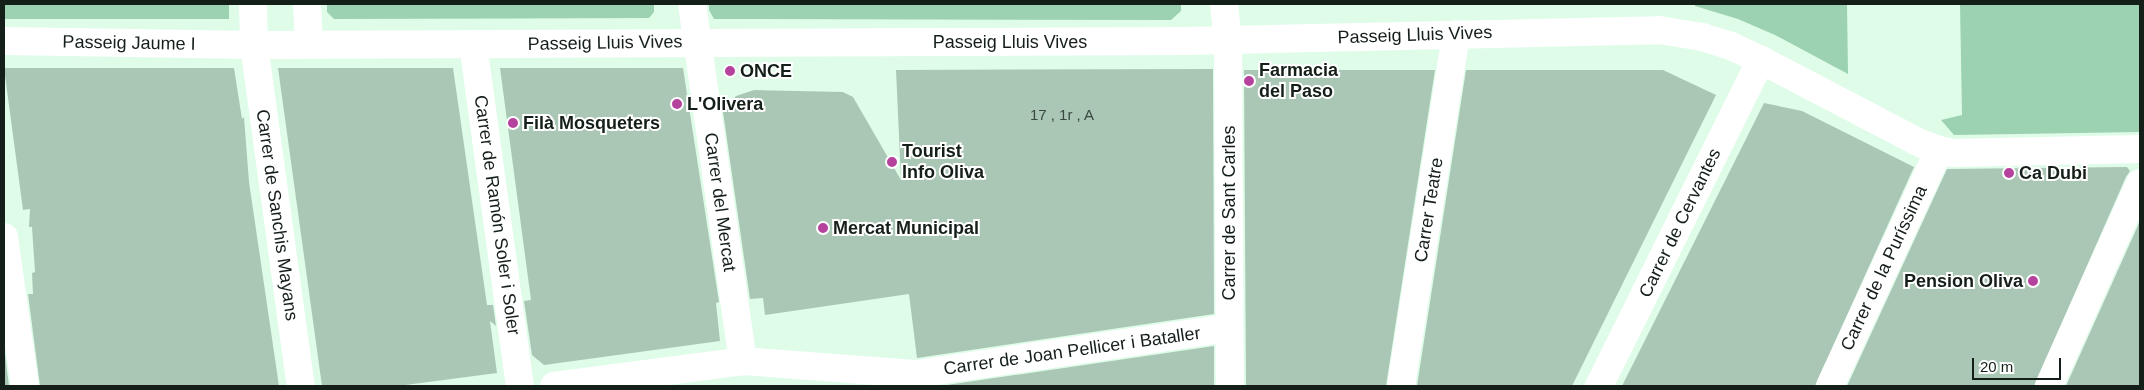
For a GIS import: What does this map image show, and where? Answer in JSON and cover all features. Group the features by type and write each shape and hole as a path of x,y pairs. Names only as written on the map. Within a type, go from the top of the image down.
{"street":[{"name":"Carrer de Sanchis Mayans","path":"253,4 254,45 301,386"},
{"path":"307,4 309,43"},
{"name":"Carrer del Mercat","path":"692,4 743,361"},
{"path":"1212,4 1221,40"},
{"path":"1221,40 1224,4"},
{"name":"Passeig Lluis Vives","path":"254,45 309,43 1186,41 1658,30 1702,37 1761,60 1920,143 1939,150 1952,153 2140,149"},
{"name":"Carrer Teatre","path":"1401,386 1456,34"},
{"name":"Carrer de Sant Carles","path":"1221,40 1230,386"},
{"name":"Passeig Jaume I","path":"4,41 254,45"},
{"name":"Carrer de Ramón Soler i Soler","path":"473,44 520,386"},
{"name":"Carrer de Cervantes","path":"1599,386 1761,60"},
{"name":"Carrer de la Puríssima","path":"1830,386 1939,150"},
{"path":"2048,386 2140,183"},
{"path":"4,237 25,386"},
{"name":"Carrer de Joan Pellicer i Bataller","path":"554,386 743,361 916,374 1229,328"}],"green space":[{"path":"4,4 229,4 229,19 4,19"},
{"path":"327,4 654,4 654,12 649,18 334,19 327,12"},
{"path":"709,4 1181,4 1181,11 1171,20 714,19 709,10"},
{"path":"1695,4 1847,4 1848,74 1775,35 1738,19 1695,6"},
{"path":"1960,4 2140,4 2140,132 1954,135 1941,120 1962,115"}],"building":[{"path":"4,68 234,68 242,119 244,117 249,182 279,386 40,386 28,294 33,294 32,273 35,272 32,227 29,227 30,209 23,210"},
{"path":"278,68 453,68 487,305 493,305 496,326 490,321 497,373 398,386 322,386"},
{"path":"500,68 683,68 719,302 716,303 720,341 544,365 532,355 524,301 531,300"},
{"path":"1213,69 1214,314 917,358 909,294 765,315 763,298 750,299 723,112 736,96 754,90 843,92 853,97 901,180 896,70"},
{"path":"1244,70 1435,70 1386,386 1246,386"},
{"path":"1466,70 1663,70 1716,95 1572,386 1417,386"},
{"path":"1764,103 1802,111 1914,167 1815,386 1622,386"},
{"path":"2127,167 2130,171 2034,386 1847,386 1947,169"},
{"path":"2140,221 2140,386 2066,386"},
{"path":"1214,346 1214,386 940,386"},
{"path":"4,347 9,386 4,386"}],"place":[{"name":"ONCE","path":"730,71"},
{"name":"Farmacia del Paso","path":"1249,81"},
{"name":"L'Olivera","path":"677,104"},
{"name":"Filà Mosqueters","path":"513,123"},
{"name":"Tourist Info Oliva","path":"892,162"},
{"name":"Ca Dubi","path":"2009,173"},
{"name":"Mercat Municipal","path":"823,228"},
{"name":"Pension Oliva","path":"2033,281"}]}
